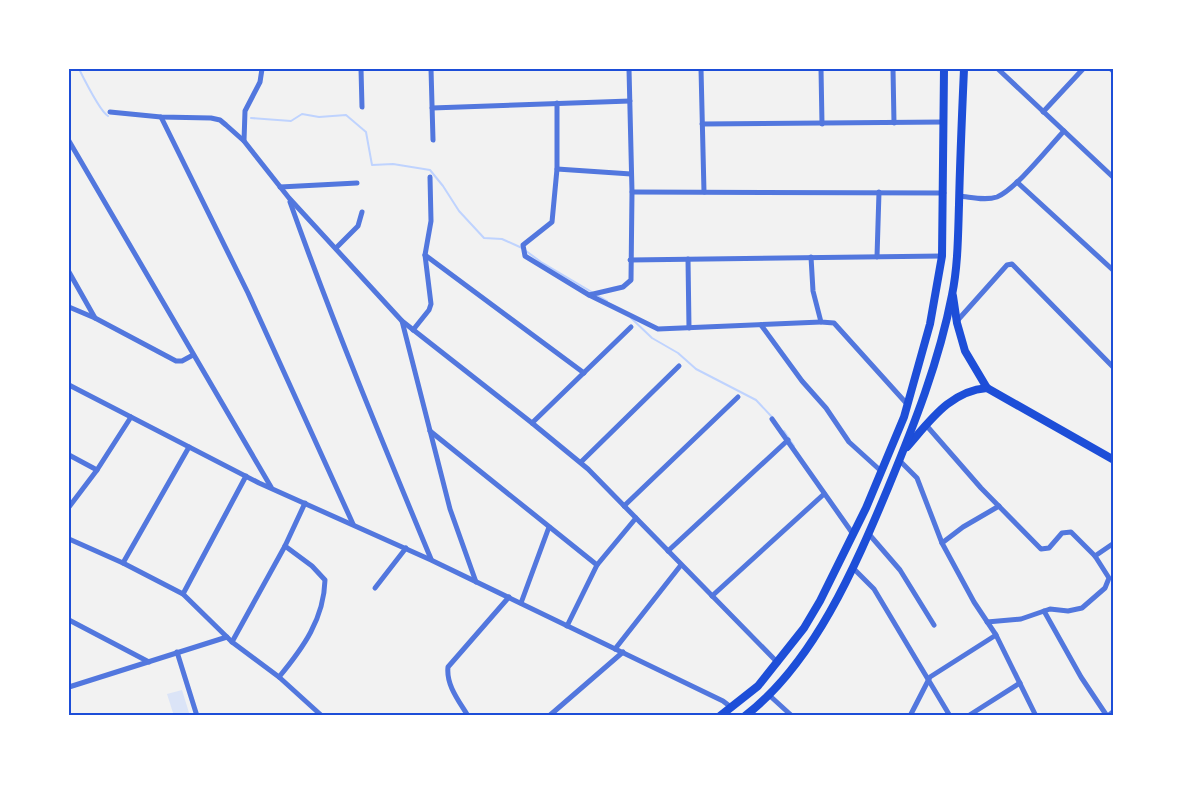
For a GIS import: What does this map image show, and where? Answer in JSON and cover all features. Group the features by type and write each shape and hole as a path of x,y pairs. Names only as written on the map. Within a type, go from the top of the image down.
{"main road":[{"path":"720,716 758,686 795,641 820,601 881,471 907,404 930,324 942,256 944,69"},
{"path":"745,716 789,673 806,650 831,607 868,533 930,381 952,294 957,257 964,69"},
{"path":"952,294 965,351 987,388 1114,460"},
{"path":"901,456 926,425 954,398 969,391 987,388"},
{"path":"820,601 820,608 823,611 831,607"},
{"path":"795,641 805,639 806,650"}],"street":[{"path":"244,141 245,111 260,82 262,69"},
{"path":"361,69 362,107"},
{"path":"431,69 433,140"},
{"path":"589,295 623,287 631,280 632,192 629,69"},
{"path":"701,69 704,192"},
{"path":"821,69 822,124"},
{"path":"893,69 894,123"},
{"path":"998,69 1114,178"},
{"path":"1043,111 1083,69"},
{"path":"432,108 630,101"},
{"path":"557,103 557,170 552,222 523,245 525,256 589,295 658,329 834,323 907,404"},
{"path":"110,112 220,120 244,141 289,198 402,321 581,462 777,663"},
{"path":"161,117 248,293 353,524"},
{"path":"702,124 944,122"},
{"path":"959,196 989,199 999,196 1017,182 1064,131"},
{"path":"69,141 272,488"},
{"path":"557,170 631,174"},
{"path":"413,330 431,304 425,255 430,221 430,177"},
{"path":"1017,182 1114,271"},
{"path":"280,187 357,183"},
{"path":"632,192 944,193"},
{"path":"877,257 879,192"},
{"path":"289,198 382,443 431,560"},
{"path":"336,248 358,226 362,212"},
{"path":"425,255 584,374"},
{"path":"630,260 942,256"},
{"path":"811,257 813,291 820,322"},
{"path":"688,259 689,328"},
{"path":"957,321 1008,265 1012,264 1114,368"},
{"path":"69,272 95,318"},
{"path":"69,308 95,318 176,361 182,361 193,355"},
{"path":"402,321 450,509 476,582"},
{"path":"761,325 802,381 826,408 849,442 881,471"},
{"path":"532,423 632,327"},
{"path":"581,462 679,366"},
{"path":"69,385 246,476 431,560 723,701 732,708"},
{"path":"624,506 738,397"},
{"path":"69,507 97,470 131,417"},
{"path":"772,419 853,534"},
{"path":"926,425 1041,549 1049,548 1062,533 1071,532 1095,556 1109,578 1105,588 1082,608 1068,611 1050,609 1021,620 987,622"},
{"path":"430,431 597,565"},
{"path":"668,551 788,440"},
{"path":"123,562 189,447"},
{"path":"69,454 97,470"},
{"path":"901,456 917,477 942,543 996,635 1036,716"},
{"path":"183,594 246,476"},
{"path":"712,596 824,494"},
{"path":"232,642 285,546 305,503"},
{"path":"942,543 963,527 999,506"},
{"path":"567,626 597,565 636,518"},
{"path":"521,603 549,526"},
{"path":"868,533 900,570 934,625"},
{"path":"69,539 123,562 183,594 232,642 279,677 322,716"},
{"path":"1095,556 1114,543"},
{"path":"279,677 302,649 317,620 325,597 325,580 312,566 285,546"},
{"path":"375,588 406,549"},
{"path":"615,649 681,565"},
{"path":"852,567 874,589 950,716"},
{"path":"468,716 450,685 447,676 448,667 508,597"},
{"path":"1044,611 1081,677 1108,716 1114,711"},
{"path":"69,620 148,662"},
{"path":"910,716 930,677 996,635"},
{"path":"69,687 227,637"},
{"path":"177,652 197,716"},
{"path":"549,716 623,652"},
{"path":"968,716 1020,683"},
{"path":"769,695 792,716"}],"shaded area":[{"path":"182,690 190,716 174,716 167,694"}],"waterway":[{"path":"79,69 97,102 108,116"},
{"path":"251,118 291,121 302,114 319,117 346,115 366,132 372,165 393,164 430,170 459,211 484,238 502,239 522,248 541,262 607,301"},
{"path":"631,318 652,338 678,353 696,369 756,400 772,417"},
{"path":"784,431 794,446"}]}
